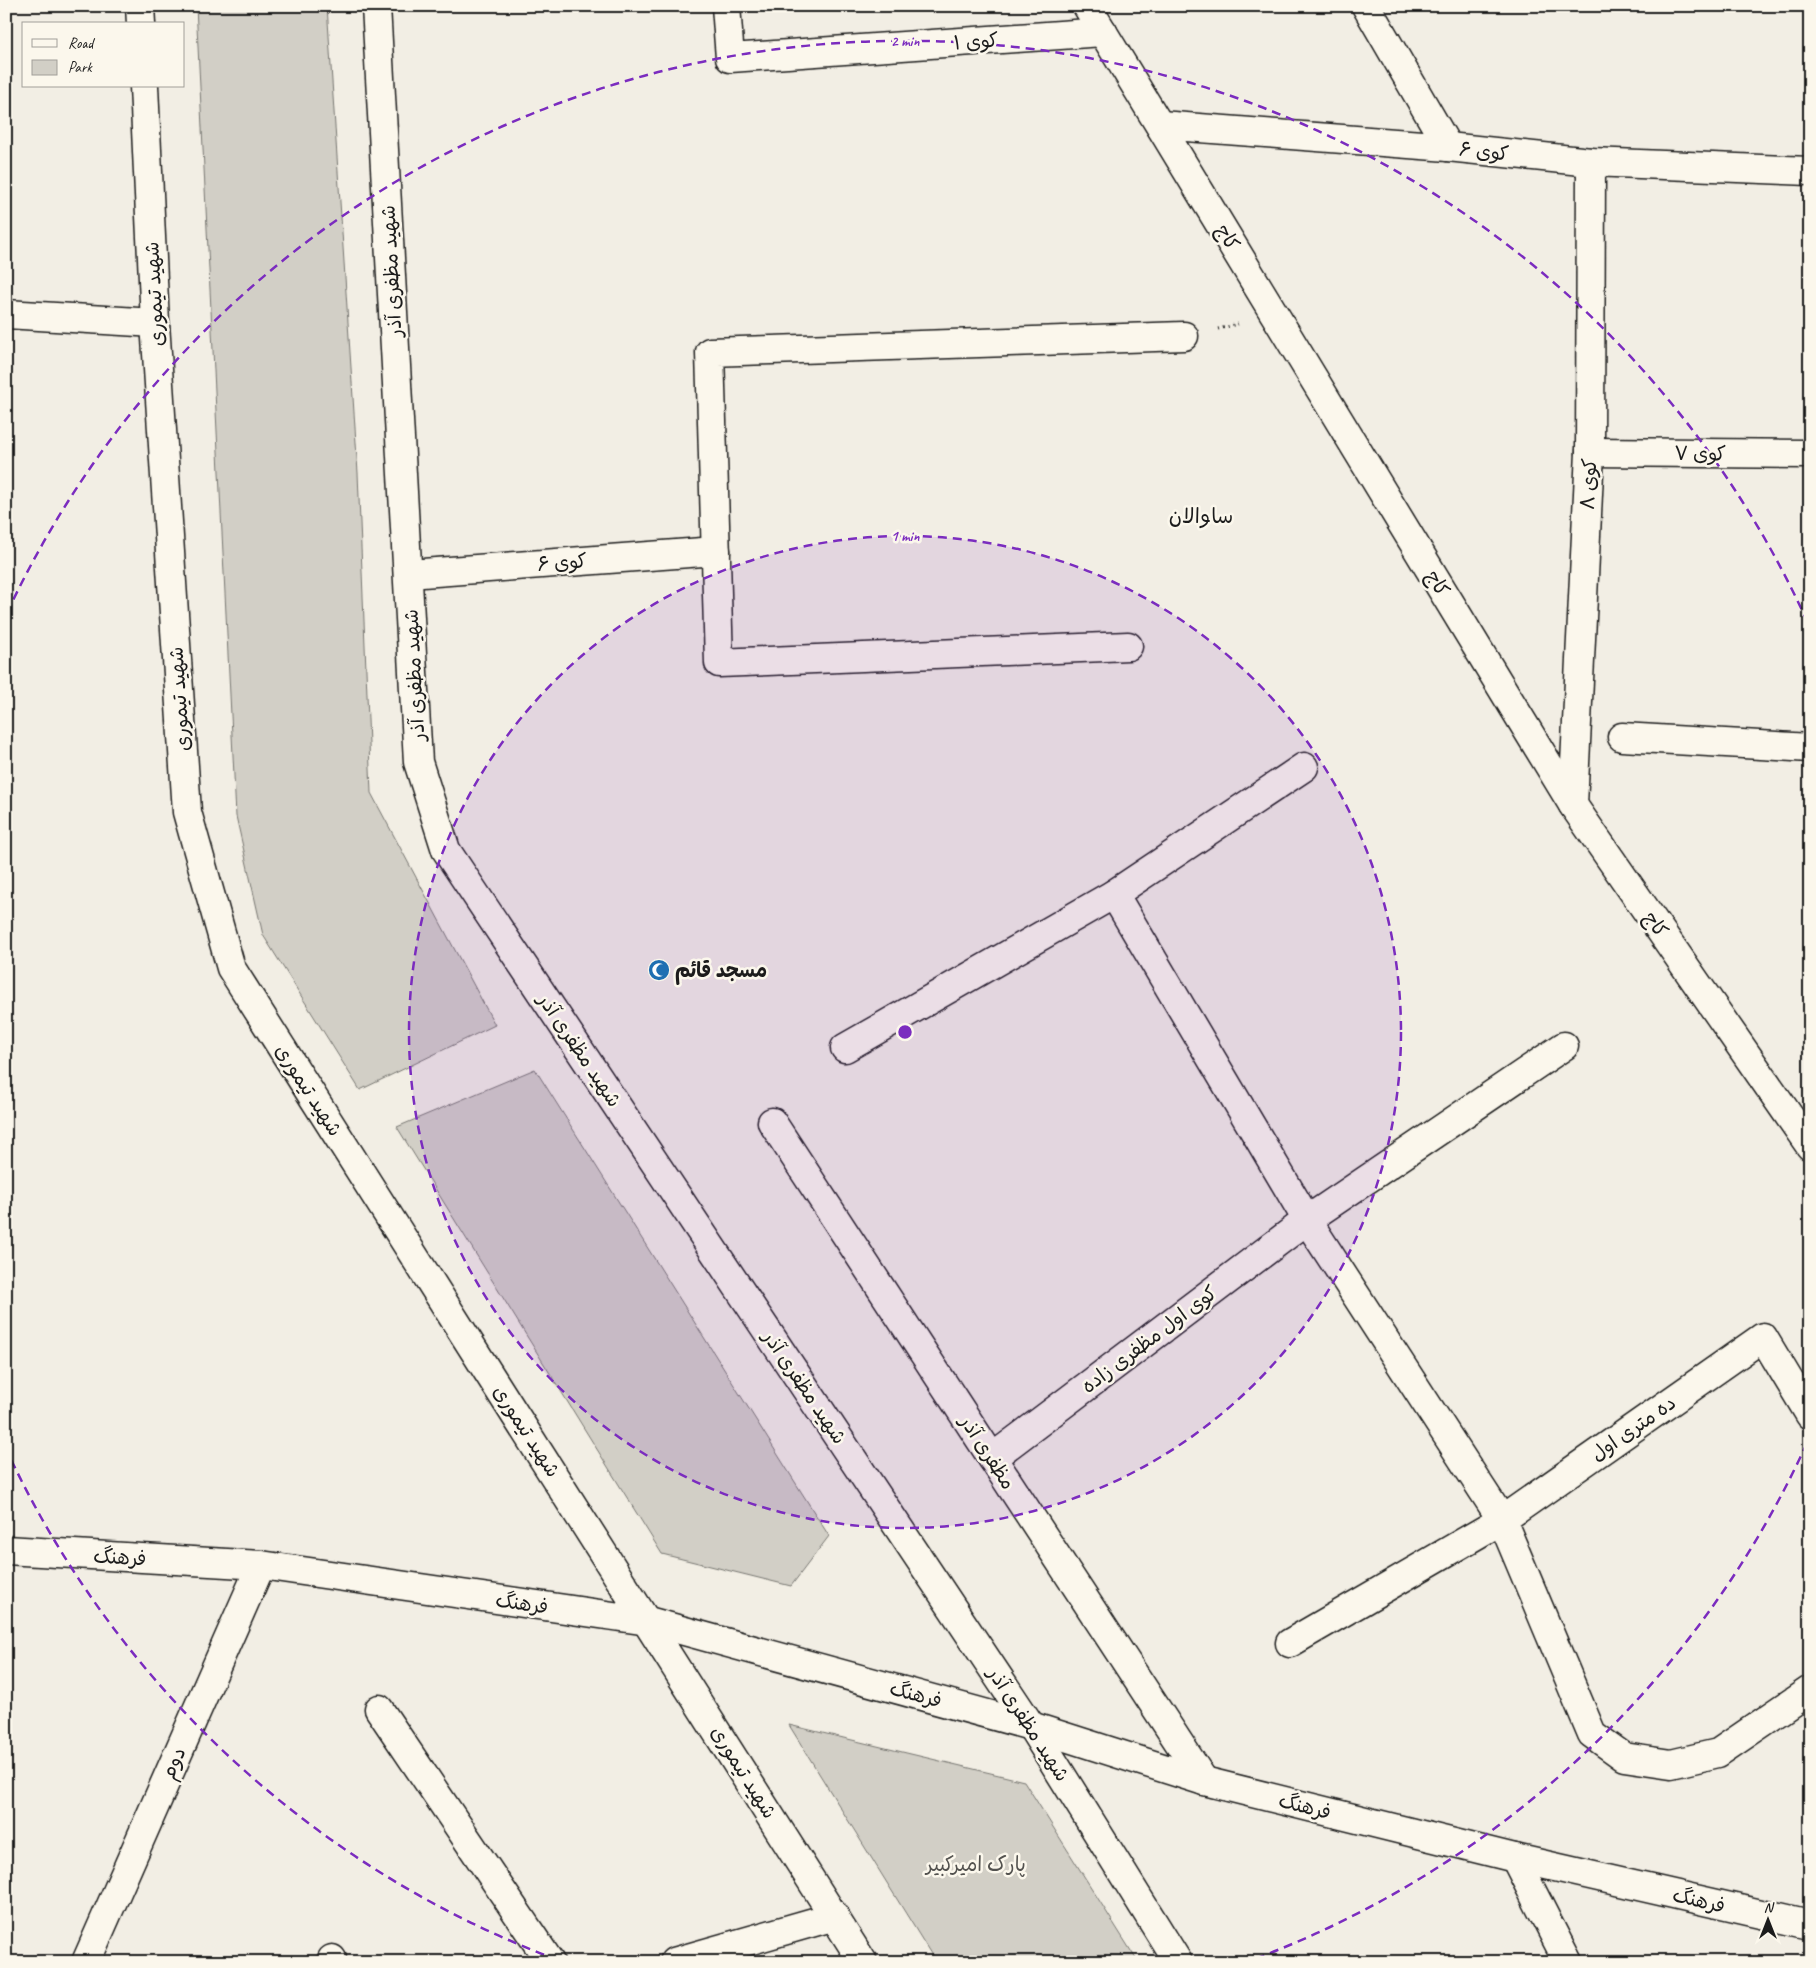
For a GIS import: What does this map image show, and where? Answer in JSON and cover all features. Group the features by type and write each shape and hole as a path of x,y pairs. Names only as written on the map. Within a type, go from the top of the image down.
{"street":[{"path":"140,6 141,22"},
{"name":"شهید مظفری آذر","path":"376,6 418,762 446,850 1031,1726 1178,1962"},
{"name":"کوی ۱","path":"726,6 730,58 1103,32"},
{"name":"کاج","path":"1087,6 1573,805 1810,1146"},
{"path":"1366,6 1448,147"},
{"name":"شهید تیموری","path":"144,88 156,323 187,812 231,968 648,1621 863,1962"},
{"name":"کوی ۶","path":"1160,125 1448,147 1592,162 1810,171"},
{"name":"کوی ۸","path":"1573,805 1590,452 1592,162"},
{"path":"6,314 156,323"},
{"path":"1128,646 719,663 710,352 1184,336"},
{"name":"کوی ۷","path":"1590,452 1810,454"},
{"name":"کوی ۶","path":"409,574 716,551"},
{"path":"1622,737 1810,748"},
{"path":"845,1048 1114,894 1304,768"},
{"path":"1114,894 1307,1220 1502,1520 1592,1734 1624,1757 1671,1764 1718,1753 1810,1690"},
{"name":"کوی اول مظفری زاده","path":"992,1458 1307,1220 1564,1046"},
{"name":"مظفری آذر","path":"772,1122 1204,1781"},
{"name":"ده متری اول","path":"1290,1643 1502,1520 1763,1337 1810,1414"},
{"name":"فرهنگ","path":"6,1550 261,1565 648,1621 1031,1726 1204,1781 1515,1858 1810,1925"},
{"name":"دوم","path":"86,1962 261,1565"},
{"path":"379,1709 550,1962"},
{"path":"1515,1858 1568,1962"},
{"path":"674,1962 835,1916"}],"path":[{"path":"1184,336 1276,316"}],"green space":[{"path":"196,6 327,6 358,473 371,793 495,1025 360,1090 263,935 236,816"},
{"path":"535,1069 829,1536 791,1586 662,1554 397,1127"},
{"name":"پارک امیرکبیر","path":"789,1725 1024,1781 1138,1962 936,1962"}],"place":[{"name":"مسجد قائم","path":"659,970"}],"district":[{"name":"ساوالان","path":"1201,516"}]}
